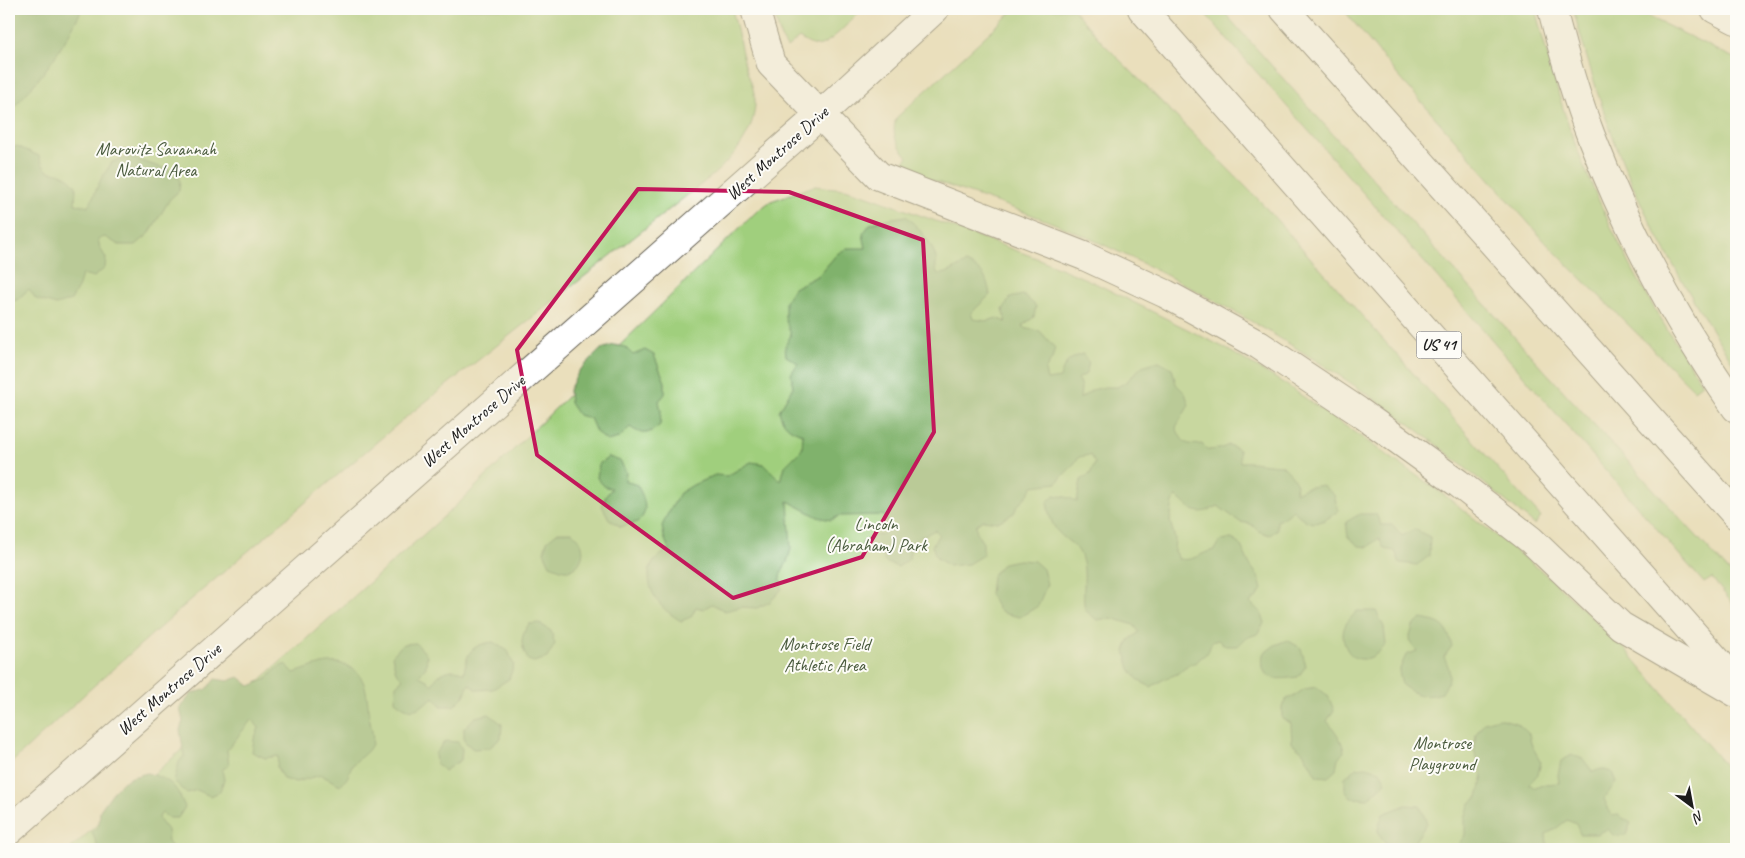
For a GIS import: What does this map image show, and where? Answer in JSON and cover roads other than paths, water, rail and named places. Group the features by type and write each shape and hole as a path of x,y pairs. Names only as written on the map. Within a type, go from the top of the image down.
{"main road":[{"path":"754,9 771,64 819,116 879,176 1084,256 1166,294 1259,345 1358,411 1458,483 1531,540 1622,626 1736,693"},
{"name":"West Montrose Drive","path":"9,831 819,116 936,9"},
{"name":"US 41","path":"1142,9 1736,682"},
{"path":"1284,9 1736,515"},
{"path":"1552,9 1563,52 1590,135 1624,215 1663,288 1708,365 1736,408"},
{"path":"1715,9 1736,20"}],"park label":[{"name":"Marovitz Savannah Natural Area","path":"156,159"},
{"name":"Lincoln (Abraham) Park","path":"876,534"},
{"name":"Montrose Field Athletic Area","path":"825,654"},
{"name":"Montrose Playground","path":"1442,753"}]}
